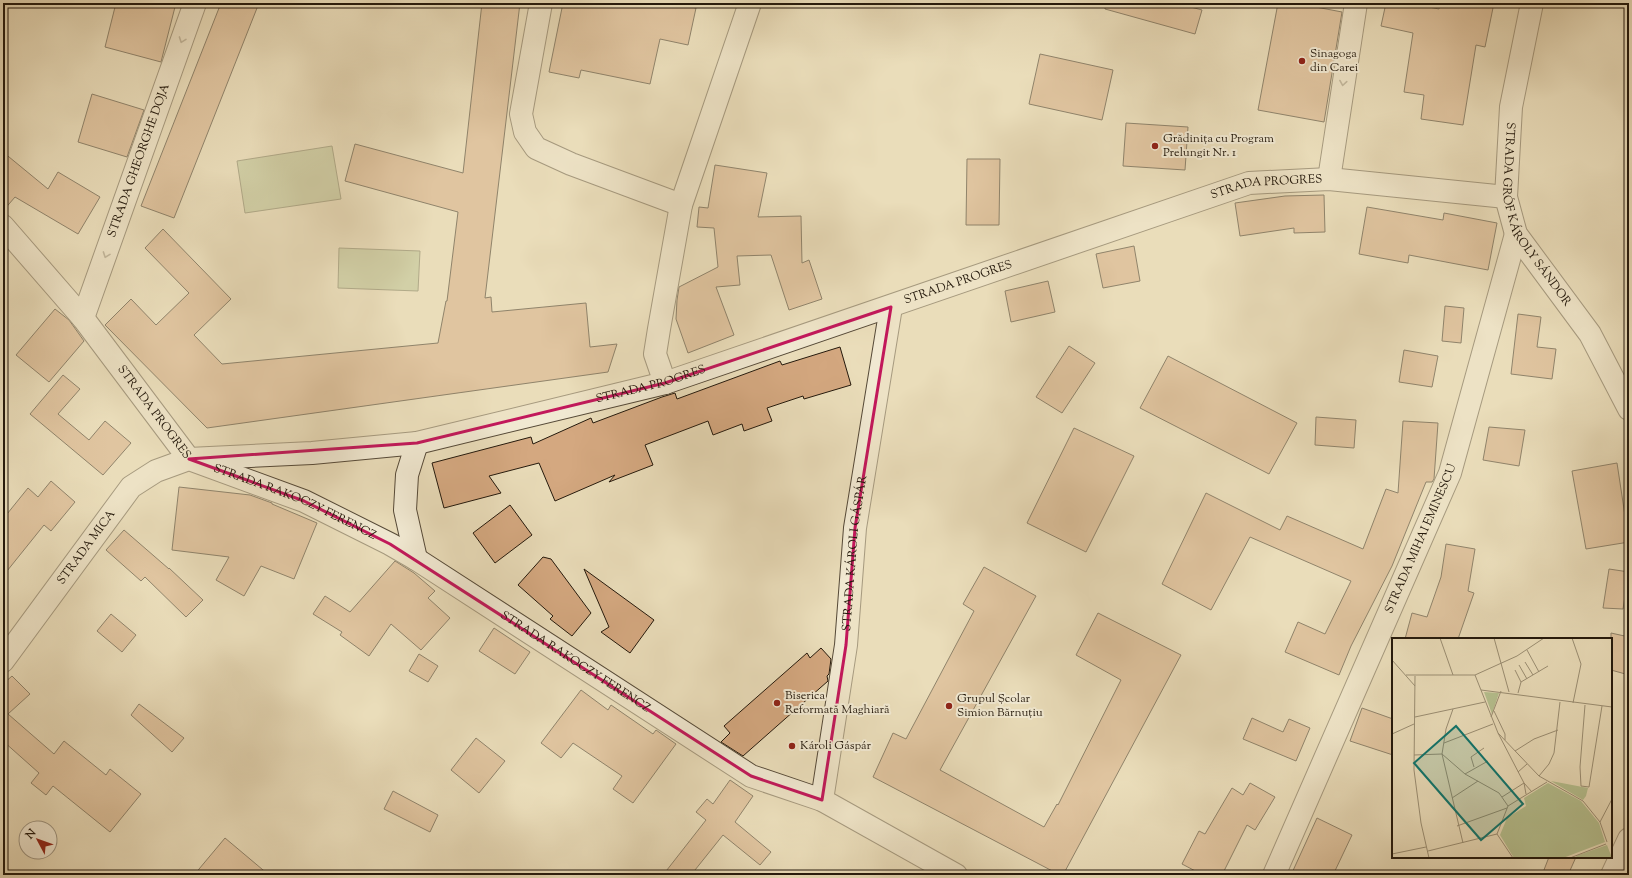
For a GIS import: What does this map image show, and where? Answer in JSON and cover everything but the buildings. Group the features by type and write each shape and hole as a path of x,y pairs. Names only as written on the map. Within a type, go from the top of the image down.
{"street":[{"name":"STRADA GHEORGHE DOJA","path":"83,318 195,3"},
{"path":"541,3 521,114 525,132 536,148 571,164 681,205"},
{"path":"665,383 655,354 681,205 750,3"},
{"path":"1328,179 1356,3"},
{"name":"STRADA GRÓF KÁROLY SÁNDOR","path":"1532,3 1511,107 1506,197 1516,234 1590,334 1629,409"},
{"name":"STRADA PROGRES","path":"3,226 83,318 189,459 312,453 417,443 665,383 891,307 1249,183 1328,179 1506,197"},
{"name":"STRADA MIHAI EMINESCU","path":"1274,875 1450,473 1516,234"},
{"name":"STRADA KÁROLI GÁSPÁR","path":"822,800 846,645 855,528 891,307"},
{"path":"416,559 405,510 407,475 417,443"},
{"name":"STRADA RAKOCZY FERENCZ","path":"189,459 304,501 390,544 416,559 751,776 822,800 956,875"},
{"name":"STRADA MICA","path":"3,661 131,487 156,470 189,459"},
{"path":"1612,875 1629,839"}],"highlighted area":[{"path":"891,307 855,528 846,645 822,800 751,776 390,544 304,501 189,459 417,443 665,383"}],"green space":[{"path":"332,146 341,199 245,213 237,161"},
{"path":"339,248 420,251 418,291 338,288"}],"place":[{"name":"Sinagoga din Carei","path":"1302,61"},
{"name":"Grădinița cu Program Prelungit Nr. 1","path":"1155,146"},
{"name":"Biserica Reformată Maghiară","path":"777,703"},
{"name":"Grupul Școlar Simion Bărnuțiu","path":"949,706"},
{"name":"Károli Gáspár","path":"792,746"}]}
